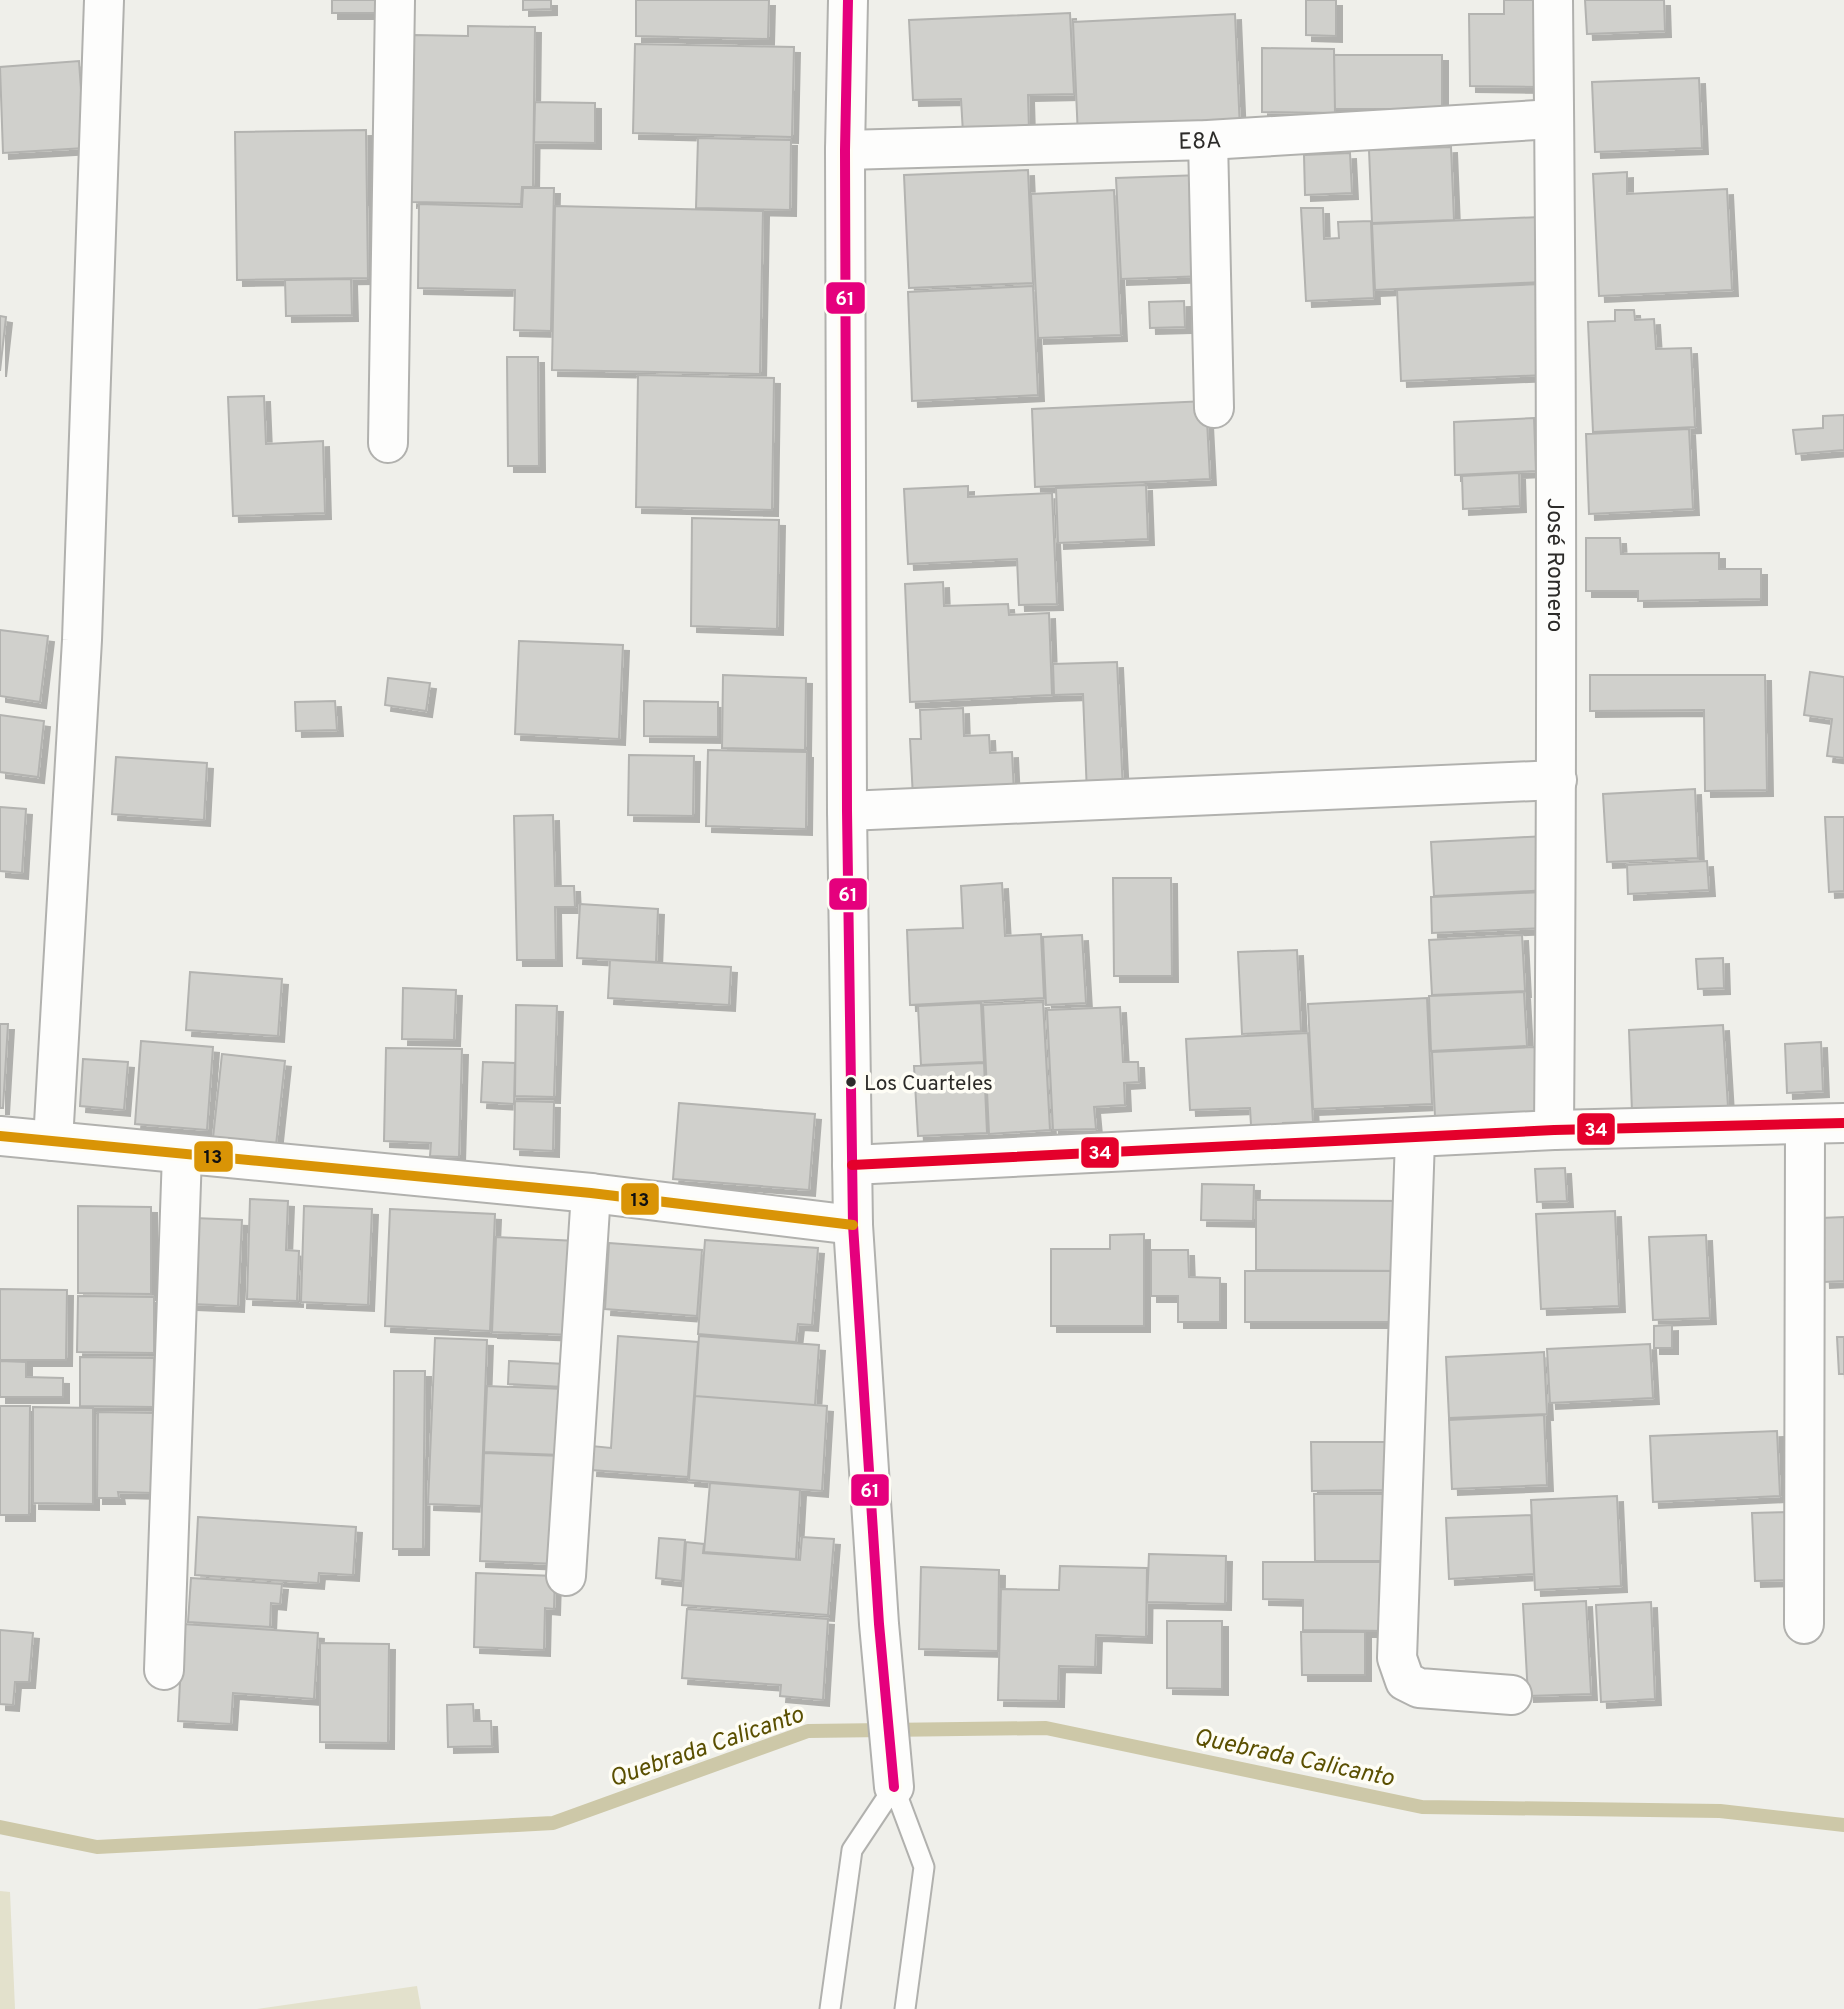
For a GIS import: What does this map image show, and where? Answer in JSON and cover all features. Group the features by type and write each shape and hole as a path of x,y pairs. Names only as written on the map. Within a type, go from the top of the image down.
{"street":[{"path":"53,1141 82,640 104,0"},
{"path":"388,443 395,0"},
{"path":"848,0 845,150 847,811 853,1224 879,1624 894,1787"},
{"name":"José Romero","path":"1553,0 1557,780 1554,1130"},
{"name":"E8A","path":"845,150 1208,140 1554,119"},
{"path":"1208,140 1214,408"},
{"path":"847,811 1557,780"},
{"path":"852,1165 1554,1130 1844,1123"},
{"path":"1804,1623 1805,1125"},
{"path":"0,1136 591,1193 853,1224"},
{"path":"1415,1139 1397,1658 1405,1681 1419,1688 1512,1695"},
{"path":"164,1670 182,1154"},
{"path":"566,1576 591,1193"}],"lane":[{"path":"830,2009 852,1850 894,1787"},
{"path":"894,1787 924,1867 905,2009"}],"shaded area":[{"path":"0,1891 10,1892 15,2009 0,2009"},
{"path":"417,1986 421,2009 257,2009"}],"building":[{"path":"332,0 380,0 380,13 332,13"},
{"path":"523,0 551,0 551,9 523,10"},
{"path":"636,0 769,0 768,39 636,36"},
{"path":"1306,0 1336,0 1336,36 1306,35"},
{"path":"1504,0 1542,0 1542,87 1470,86 1469,14 1504,14"},
{"path":"1585,0 1664,0 1665,31 1587,34"},
{"path":"1070,13 1074,94 1028,95 1029,130 963,133 961,99 913,100 909,20"},
{"path":"1235,14 1240,130 1078,137 1073,22"},
{"path":"468,26 535,27 533,187 522,187 521,204 411,202 414,35 468,36"},
{"path":"635,44 794,47 792,137 633,133"},
{"path":"1262,48 1334,49 1335,113 1262,112"},
{"path":"1334,55 1442,55 1442,109 1335,109"},
{"path":"79,61 85,148 3,153 0,67"},
{"path":"1699,78 1702,148 1595,152 1592,82"},
{"path":"535,102 595,103 595,143 534,142"},
{"path":"366,130 368,278 237,280 235,132"},
{"path":"698,138 791,140 790,210 696,208"},
{"path":"1451,147 1454,220 1372,223 1369,150"},
{"path":"1350,153 1352,193 1305,195 1304,155"},
{"path":"1028,170 1033,283 909,288 904,175"},
{"path":"1627,172 1627,194 1727,189 1732,290 1599,296 1593,174"},
{"path":"1201,175 1206,276 1121,279 1116,178"},
{"path":"523,188 554,188 551,331 514,330 515,290 418,288 419,204 522,207"},
{"path":"1114,190 1121,335 1038,338 1031,194"},
{"path":"555,206 763,211 760,374 552,370"},
{"path":"1301,208 1323,208 1324,239 1339,238 1338,222 1371,221 1374,298 1306,301"},
{"path":"1541,217 1543,282 1375,290 1372,224"},
{"path":"351,279 352,315 286,316 285,280"},
{"path":"1542,284 1546,375 1401,381 1397,290"},
{"path":"1033,286 1038,395 912,401 908,292"},
{"path":"1184,301 1185,327 1150,328 1149,302"},
{"path":"1615,310 1634,310 1635,320 1654,319 1656,349 1691,348 1695,427 1593,432 1588,322 1615,321"},
{"path":"0,316 6,317 0,371"},
{"path":"507,357 538,357 539,466 508,466"},
{"path":"638,375 774,378 772,510 636,507"},
{"path":"264,396 266,444 323,441 325,513 233,516 228,397"},
{"path":"1206,401 1210,479 1035,487 1032,409"},
{"path":"1844,415 1844,450 1796,454 1793,430 1823,428 1823,416"},
{"path":"1534,418 1536,471 1455,475 1454,422"},
{"path":"1689,429 1693,509 1589,514 1586,434"},
{"path":"1519,473 1520,506 1463,509 1462,476"},
{"path":"1146,485 1148,539 1058,543 1056,488"},
{"path":"968,486 968,497 1052,493 1057,604 1019,605 1017,559 908,564 904,489"},
{"path":"692,518 779,520 777,629 691,626"},
{"path":"1586,538 1620,538 1621,554 1719,553 1719,569 1761,569 1761,599 1638,601 1638,591 1586,591"},
{"path":"943,582 944,606 1008,604 1009,615 1049,613 1052,695 910,702 905,584"},
{"path":"0,630 48,636 40,702 0,696"},
{"path":"519,641 623,645 619,739 515,734"},
{"path":"1117,662 1123,791 1087,794 1083,694 1054,695 1053,664"},
{"path":"1810,672 1844,677 1844,758 1827,756 1832,719 1804,715"},
{"path":"723,675 806,678 805,750 722,748"},
{"path":"1590,675 1765,675 1767,790 1705,791 1704,710 1590,711"},
{"path":"388,678 430,683 426,711 385,705"},
{"path":"335,701 337,730 296,731 295,702"},
{"path":"644,701 718,702 718,737 644,736"},
{"path":"963,708 964,736 989,735 990,753 1012,752 1014,793 913,798 910,739 921,739 920,710"},
{"path":"0,715 44,721 38,777 0,772"},
{"path":"708,750 807,752 806,829 706,826"},
{"path":"629,755 694,756 693,816 628,815"},
{"path":"116,757 207,763 204,820 112,814"},
{"path":"1695,789 1698,858 1607,862 1603,794"},
{"path":"0,807 26,809 22,873 0,871"},
{"path":"553,815 555,886 574,886 575,907 555,907 556,960 517,960 514,816"},
{"path":"1825,817 1844,817 1844,891 1829,892"},
{"path":"1547,836 1550,890 1434,896 1431,842"},
{"path":"1707,861 1709,890 1628,894 1627,865"},
{"path":"1113,878 1171,878 1172,976 1114,976"},
{"path":"1002,883 1005,936 1041,934 1044,998 910,1005 907,930 963,928 961,886"},
{"path":"1543,892 1544,928 1432,933 1431,897"},
{"path":"580,904 658,909 656,962 577,958"},
{"path":"1082,935 1086,1003 1046,1005 1043,937"},
{"path":"1522,935 1525,991 1432,995 1429,940"},
{"path":"1297,950 1301,1031 1242,1034 1238,952"},
{"path":"1723,958 1724,988 1698,989 1696,959"},
{"path":"610,960 731,967 729,1005 608,998"},
{"path":"190,972 282,979 278,1036 186,1030"},
{"path":"403,988 456,990 454,1040 402,1039"},
{"path":"1524,992 1527,1046 1431,1051 1429,996"},
{"path":"1427,998 1432,1104 1313,1109 1308,1004"},
{"path":"1043,1002 1050,1130 989,1134 983,1005"},
{"path":"981,1003 984,1062 921,1065 918,1006"},
{"path":"516,1005 557,1006 554,1097 515,1096"},
{"path":"1120,1007 1123,1062 1138,1062 1139,1082 1124,1083 1125,1105 1094,1107 1096,1129 1053,1130 1047,1010"},
{"path":"0,1024 8,1024 3,1108 0,1108"},
{"path":"1723,1025 1728,1107 1632,1112 1629,1030"},
{"path":"1308,1033 1313,1122 1283,1123 1284,1141 1252,1142 1250,1108 1190,1110 1186,1039"},
{"path":"141,1041 213,1047 207,1130 135,1124"},
{"path":"1821,1042 1823,1091 1787,1093 1785,1044"},
{"path":"1535,1047 1538,1112 1435,1117 1432,1052"},
{"path":"386,1048 462,1049 459,1157 430,1156 431,1143 384,1141"},
{"path":"222,1054 285,1061 276,1145 213,1138"},
{"path":"83,1059 128,1062 124,1110 80,1106"},
{"path":"483,1062 515,1063 514,1104 481,1102"},
{"path":"984,1063 987,1133 918,1136 914,1066"},
{"path":"515,1101 554,1102 553,1151 514,1149"},
{"path":"679,1103 815,1114 809,1190 673,1179"},
{"path":"1565,1168 1567,1201 1537,1202 1535,1169"},
{"path":"1202,1184 1254,1185 1253,1221 1201,1220"},
{"path":"250,1199 288,1201 286,1250 299,1251 297,1301 247,1299"},
{"path":"1256,1200 1404,1201 1405,1271 1256,1270"},
{"path":"78,1206 151,1207 151,1294 78,1293"},
{"path":"304,1206 372,1209 368,1305 301,1302"},
{"path":"390,1209 495,1214 490,1331 385,1326"},
{"path":"1615,1211 1619,1306 1541,1309 1536,1214"},
{"path":"1844,1217 1844,1281 1824,1282 1821,1218"},
{"path":"194,1218 242,1220 238,1306 191,1304"},
{"path":"1144,1234 1144,1326 1051,1326 1051,1249 1110,1249 1110,1235"},
{"path":"1706,1235 1710,1318 1653,1320 1649,1237"},
{"path":"496,1237 577,1241 573,1335 492,1332"},
{"path":"705,1240 818,1248 812,1325 798,1324 796,1342 698,1334"},
{"path":"609,1243 702,1250 697,1316 605,1309"},
{"path":"1151,1250 1188,1250 1189,1277 1220,1278 1220,1322 1178,1322 1178,1296 1151,1296"},
{"path":"1245,1271 1403,1271 1403,1322 1245,1322"},
{"path":"0,1289 67,1290 66,1360 0,1360"},
{"path":"78,1296 154,1297 154,1353 77,1352"},
{"path":"1672,1325 1672,1348 1654,1348 1654,1326"},
{"path":"618,1336 698,1342 688,1477 591,1470 592,1446 611,1448"},
{"path":"699,1336 819,1345 815,1405 695,1396"},
{"path":"1837,1337 1844,1337 1844,1374 1839,1374"},
{"path":"435,1338 487,1340 481,1506 428,1504"},
{"path":"1650,1344 1653,1398 1550,1403 1547,1349"},
{"path":"1544,1352 1547,1414 1449,1418 1446,1357"},
{"path":"80,1357 154,1358 153,1407 80,1406"},
{"path":"0,1361 26,1362 26,1377 63,1378 63,1397 0,1397"},
{"path":"509,1361 565,1364 564,1387 508,1384"},
{"path":"394,1371 425,1371 423,1549 393,1549"},
{"path":"487,1386 565,1389 562,1455 484,1452"},
{"path":"695,1396 827,1406 822,1491 689,1480"},
{"path":"0,1406 30,1406 29,1515 0,1515"},
{"path":"33,1407 93,1408 93,1504 33,1503"},
{"path":"98,1412 155,1413 154,1493 118,1492 119,1498 97,1498"},
{"path":"1544,1415 1547,1485 1452,1489 1449,1420"},
{"path":"1777,1431 1780,1496 1653,1502 1650,1436"},
{"path":"1311,1442 1388,1442 1388,1490 1312,1491"},
{"path":"484,1453 562,1456 558,1564 480,1561"},
{"path":"710,1483 800,1490 796,1559 704,1552"},
{"path":"1314,1494 1393,1494 1393,1561 1315,1561"},
{"path":"1617,1496 1621,1586 1535,1590 1531,1500"},
{"path":"1789,1512 1791,1580 1755,1581 1752,1513"},
{"path":"1531,1515 1534,1574 1449,1579 1446,1518"},
{"path":"198,1517 356,1527 353,1575 319,1573 318,1583 195,1575"},
{"path":"802,1537 834,1539 828,1615 682,1605 686,1542 704,1544 703,1553 800,1560"},
{"path":"659,1538 685,1540 682,1581 656,1578"},
{"path":"1149,1554 1226,1556 1225,1604 1147,1602"},
{"path":"1263,1562 1393,1562 1392,1631 1303,1630 1303,1600 1263,1599"},
{"path":"1060,1566 1147,1568 1146,1637 1096,1635 1095,1667 1059,1666 1058,1701 998,1700 1001,1589 1059,1590"},
{"path":"921,1567 999,1570 998,1651 919,1649"},
{"path":"476,1573 555,1576 554,1609 545,1608 544,1650 474,1647"},
{"path":"191,1578 282,1584 280,1604 271,1603 270,1627 188,1622"},
{"path":"1586,1601 1591,1694 1528,1696 1523,1604"},
{"path":"1651,1602 1655,1699 1601,1702 1596,1605"},
{"path":"687,1609 828,1619 823,1700 780,1696 781,1685 682,1678"},
{"path":"1167,1621 1222,1621 1222,1689 1167,1688"},
{"path":"183,1624 318,1633 314,1699 233,1693 231,1724 178,1721"},
{"path":"0,1630 33,1633 29,1682 15,1682 13,1705 0,1704"},
{"path":"1301,1632 1365,1632 1365,1675 1302,1675"},
{"path":"320,1643 389,1644 388,1743 320,1742"},
{"path":"473,1704 474,1721 491,1721 492,1746 448,1747 447,1705"}],"waterway":[{"name":"Quebrada Calicanto","path":"0,1827 97,1847 553,1823 808,1731 1046,1728 1422,1807 1720,1811 1844,1825"}],"transit line":[{"name":"61","path":"848,0 845,150 847,811 853,1225 879,1624 894,1787"},
{"name":"34","path":"852,1165 1554,1130 1844,1123"},
{"name":"13","path":"0,1136 591,1193 853,1225"}],"place":[{"name":"Los Cuarteles","path":"851,1082"}]}
